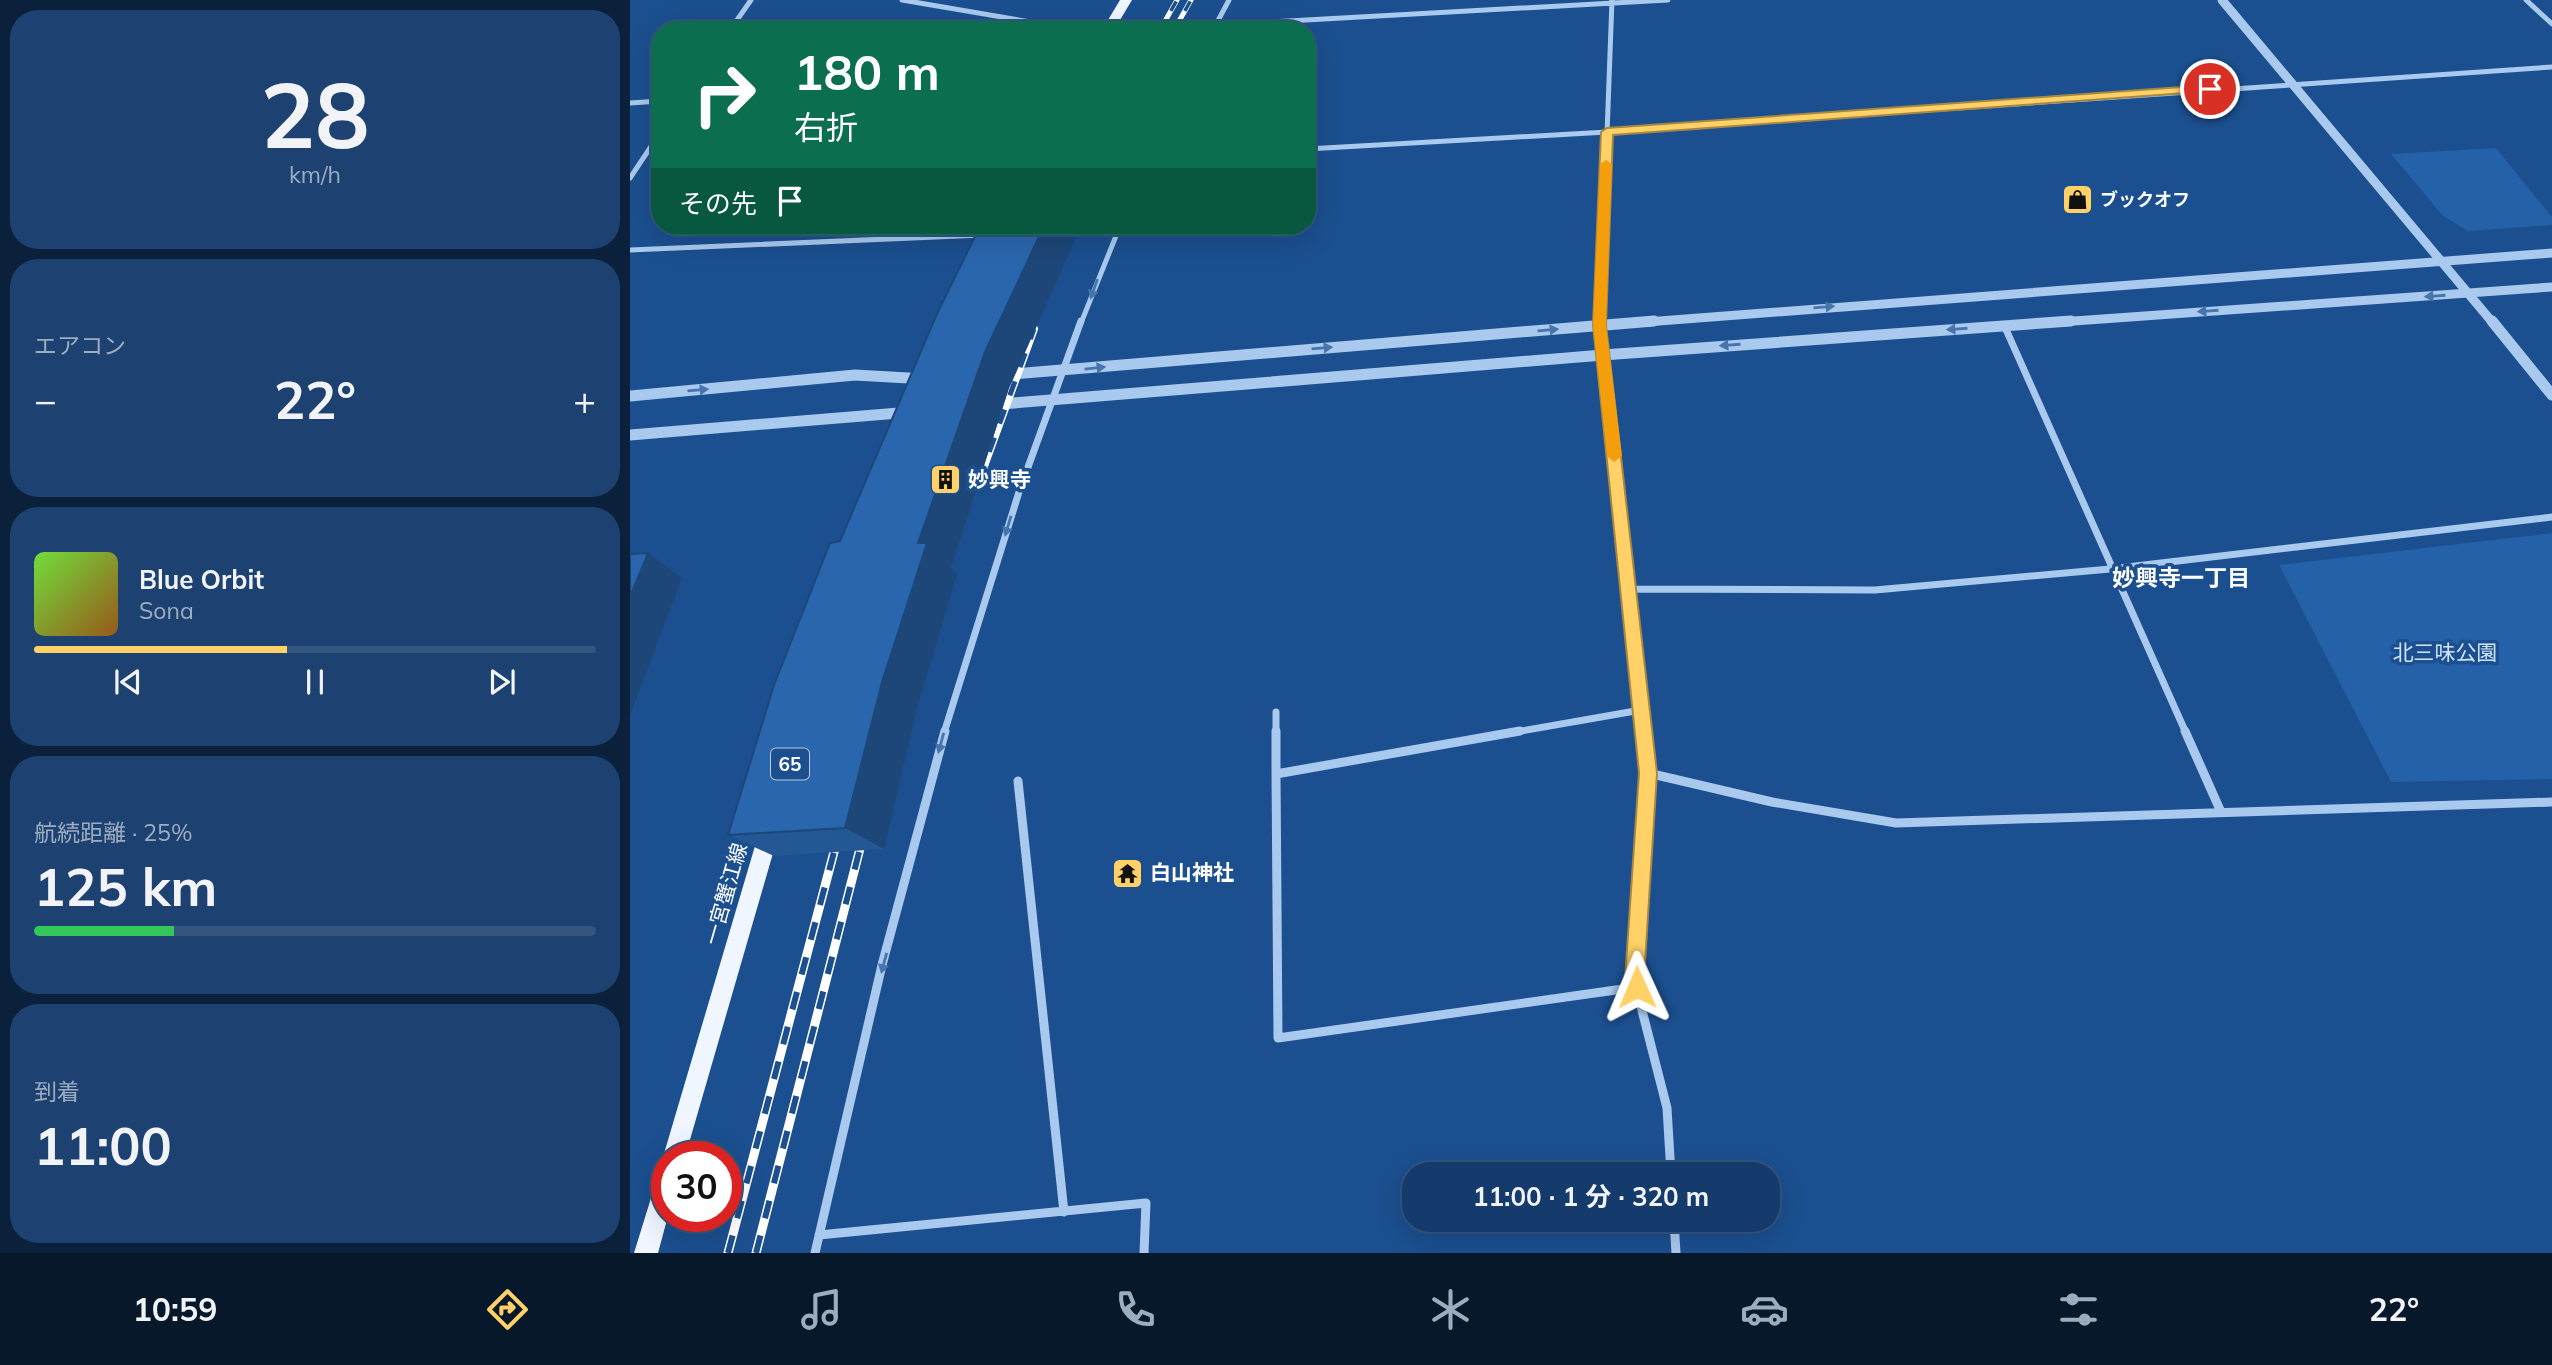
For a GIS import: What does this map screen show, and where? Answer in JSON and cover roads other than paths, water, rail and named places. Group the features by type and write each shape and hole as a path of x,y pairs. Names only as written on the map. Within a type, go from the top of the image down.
{"main road":[{"path":"1113,21 1126,0"},
{"path":"905,435 922,411 936,375"},
{"name":"一宮蟹江線","path":"679,1141 777,808"},
{"path":"646,1253 652,1232"}],"street":[{"path":"736,21 751,0"},
{"path":"902,0 1025,21"},
{"path":"1217,21 1228,0"},
{"path":"1310,21 1668,0"},
{"path":"2222,0 2552,395"},
{"path":"2526,0 2552,24"},
{"path":"1612,2 1600,325 1648,773 1634,979 1667,1108 1670,1162"},
{"path":"1316,148 1607,132 2552,67"},
{"path":"630,103 651,102"},
{"path":"630,178 651,146"},
{"path":"630,250 985,235"},
{"path":"815,1253 849,1097 946,725 1019,492 1116,235"},
{"path":"983,376 1063,372 2003,293 2444,263 2552,253"},
{"path":"970,407 1603,355 2552,287"},
{"path":"2004,325 2110,569 2221,812"},
{"path":"630,396 855,375 936,375"},
{"path":"630,435 922,411"},
{"path":"1629,590 1875,590 2110,569 2552,517"},
{"path":"1276,774 1641,710"},
{"path":"1276,712 1278,1038 1637,987"},
{"path":"1648,773 1772,802 1896,823 2552,802"},
{"path":"1018,781 1064,1212"},
{"path":"819,1235 1146,1203 1144,1253"},
{"path":"1675,1232 1676,1253"}],"railway":[{"path":"1165,21 1177,0"},
{"path":"1179,21 1191,0"},
{"path":"979,480 1034,329"},
{"path":"728,1253 839,833"},
{"path":"756,1253 864,833"}],"place":[{"name":"ブックオフ","path":"2077,200"},
{"name":"妙興寺","path":"945,480"},
{"name":"白山神社","path":"1127,873"}],"district":[{"name":"妙興寺一丁目","path":"2181,578"}],"park label":[{"name":"北三味公園","path":"2445,653"}]}
